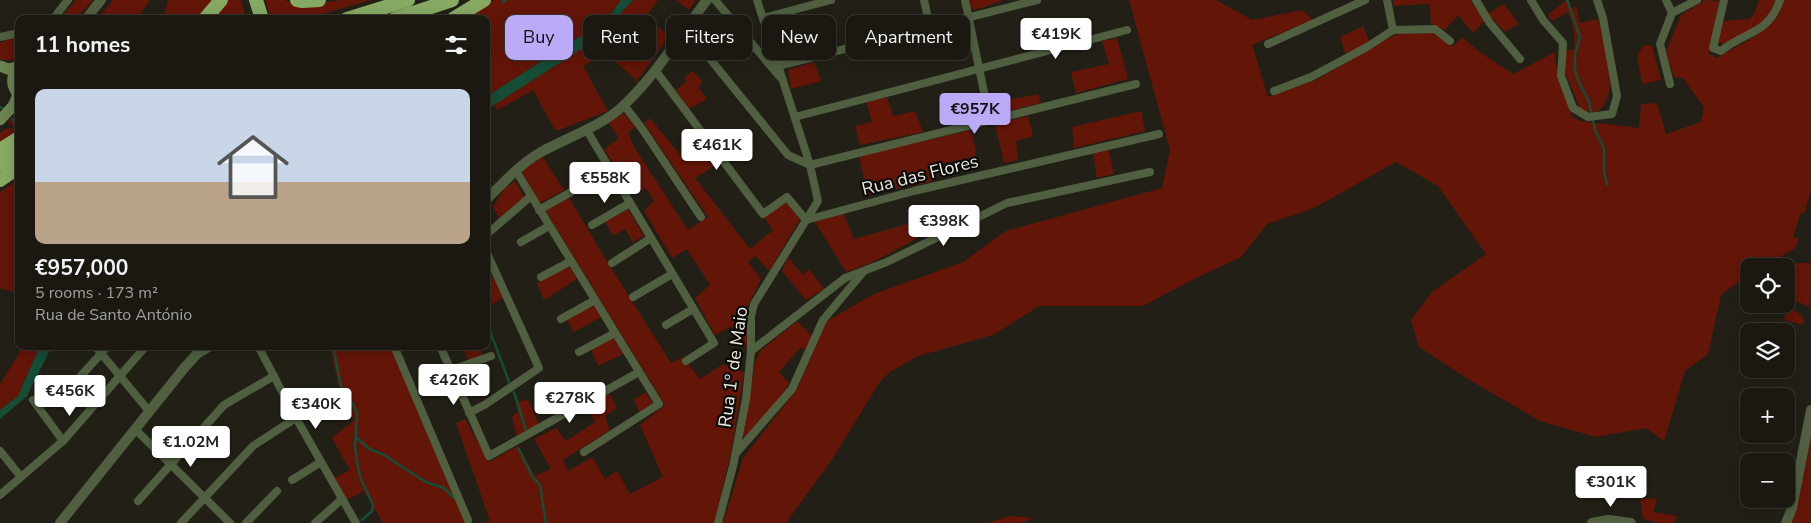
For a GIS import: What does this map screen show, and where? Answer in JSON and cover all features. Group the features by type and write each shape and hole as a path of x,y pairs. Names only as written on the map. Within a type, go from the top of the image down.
{"highway":[{"path":"208,15 221,0"},
{"path":"297,0 303,2 319,0"},
{"path":"360,15 408,0"},
{"path":"407,15 452,0"},
{"path":"460,15 484,0"},
{"path":"0,150 15,141"},
{"path":"0,164 15,155"},
{"path":"0,180 15,170"}],"main road":[{"path":"0,66 8,69 15,68"},
{"path":"15,72 13,75 15,86"},
{"path":"0,73 15,91"},
{"path":"1,119 13,106 15,97"},
{"path":"1,119 15,110"}],"street":[{"path":"56,15 68,0"},
{"path":"89,15 102,0"},
{"path":"695,15 706,0"},
{"path":"715,0 783,80"},
{"name":"Rua 1º de Maio","path":"758,0 762,15"},
{"path":"774,15 831,0"},
{"path":"924,0 927,15"},
{"path":"965,0 969,15"},
{"path":"970,17 1037,0"},
{"path":"1268,44 1365,0"},
{"path":"1387,0 1393,30"},
{"path":"1476,0 1489,22 1520,58"},
{"path":"1531,0 1544,20 1564,43 1562,76 1573,108 1588,117 1612,114 1617,96 1603,18 1597,0"},
{"path":"1666,0 1672,14"},
{"path":"1670,84 1660,44 1672,14 1697,0"},
{"path":"1724,0 1713,48 1721,51 1729,44 1761,28 1775,14 1780,0"},
{"path":"970,22 984,92"},
{"path":"1274,90 1311,77 1367,47 1393,30 1435,29 1450,40"},
{"path":"794,117 1128,30"},
{"path":"0,37 15,34"},
{"path":"778,66 846,49"},
{"path":"490,196 516,171 540,153 607,118 624,105 666,55"},
{"path":"711,60 788,155 810,165 1136,84"},
{"name":"Rua 1º de Maio","path":"718,523 746,399 751,352 751,316 754,304 818,201 810,165 776,60"},
{"path":"655,70 764,214 787,197 806,220"},
{"path":"624,105 701,216"},
{"path":"586,129 714,343 686,361"},
{"name":"Rua das Flores","path":"806,220 914,191 1159,134"},
{"path":"539,210 610,170"},
{"path":"516,171 659,404 584,452"},
{"path":"751,352 845,278 887,262 1007,203 1150,172"},
{"path":"490,231 531,196"},
{"path":"592,225 630,203"},
{"path":"521,242 549,226"},
{"path":"612,262 650,238"},
{"path":"470,412 486,404 539,368 490,260"},
{"path":"541,277 571,261"},
{"path":"735,454 792,388 823,320 864,270"},
{"path":"633,297 672,274"},
{"path":"561,319 595,300"},
{"path":"666,325 693,309"},
{"path":"579,352 615,333"},
{"path":"98,350 150,411"},
{"path":"59,400 104,350"},
{"path":"0,495 63,441 142,350"},
{"path":"60,523 185,366 204,350"},
{"path":"260,350 296,418 356,523"},
{"path":"396,350 468,520"},
{"path":"442,350 489,456 639,372"},
{"path":"451,370 491,356"},
{"path":"138,501 224,405 274,376"},
{"path":"33,400 63,441"},
{"path":"1786,523 1792,508 1811,410"},
{"path":"181,523 253,446 296,418"},
{"path":"135,429 230,523"},
{"path":"0,451 21,477"},
{"path":"292,480 321,462"},
{"path":"246,523 277,491"},
{"path":"316,523 342,499"},
{"path":"1592,523 1608,520 1631,523"}],"shaded area":[{"path":"76,0 93,0 80,15 63,15"},
{"path":"113,0 150,0 140,15 100,15"},
{"path":"168,0 216,0 201,15 164,15"},
{"path":"224,0 241,0 245,15 211,15"},
{"path":"265,0 284,0 311,4 342,0 371,0 319,15 270,15"},
{"path":"494,0 621,0 609,15 583,15 583,43 578,37 573,40 573,15 505,15 505,60 543,60 490,94 490,15 470,15"},
{"path":"621,0 633,0 619,15 610,15"},
{"path":"633,0 658,0 647,15 619,15"},
{"path":"676,0 696,0 689,10"},
{"path":"970,0 1001,1 975,10 971,8"},
{"path":"1129,0 1216,0 1252,20 1302,10 1313,20 1252,45 1268,97 1318,79 1394,35 1410,32 1435,32 1452,47 1462,37 1481,53 1513,74 1555,52 1557,72 1572,117 1580,121 1639,128 1641,104 1657,103 1666,134 1701,122 1704,107 1683,78 1674,77 1666,52 1681,15 1705,0 1719,1 1709,54 1717,58 1757,35 1778,16 1783,0 1811,0 1811,187 1805,212 1800,214 1793,237 1799,239 1795,248 1778,258 1740,258 1740,282 1721,295 1708,354 1685,371 1664,441 1646,428 1596,437 1540,421 1468,379 1419,347 1411,320 1432,292 1486,254 1438,186 1396,162 1314,208 1267,224 1241,257 1143,306 1039,306 993,335 918,356 890,372 881,380 833,458 786,523 723,523 743,458 797,389 827,321 874,294 963,262 1006,231 1162,188 1170,150"},
{"path":"1393,0 1470,0 1485,20 1473,33 1458,15 1445,30 1431,24 1430,4 1393,6"},
{"path":"1565,0 1569,0 1572,8 1576,6 1580,23 1598,19 1609,64 1611,82 1610,91 1602,108 1594,113 1581,110 1566,75 1566,50 1574,50 1575,45 1574,31 1568,12 1552,21 1548,15"},
{"path":"1759,0 1776,0 1766,20 1753,29 1723,44 1716,42 1724,21 1750,19 1755,12"},
{"path":"1504,4 1519,24 1505,32 1488,14"},
{"path":"656,25 666,34 666,40 656,54"},
{"path":"1363,26 1369,41 1346,56 1340,37"},
{"path":"583,34 583,48 573,54 573,41"},
{"path":"15,38 15,58 10,61 0,59 0,43"},
{"path":"1117,38 1128,79 1076,93 1071,72 1109,64 1102,41"},
{"path":"1644,45 1652,46 1661,80 1642,84 1637,56"},
{"path":"583,47 583,60 594,60 583,66 608,111 555,130 533,90 498,110 493,105 563,60 573,60 573,54"},
{"path":"543,60 564,60 490,107 490,94"},
{"path":"614,60 652,60 637,81"},
{"path":"814,62 821,81 791,89 788,70"},
{"path":"692,71 703,82 698,87 707,99 689,109 676,90 687,81 684,78"},
{"path":"1038,94 1041,103 993,115 989,104"},
{"path":"887,97 893,116 915,111 923,132 860,145 855,126 872,122 866,101"},
{"path":"982,97 986,115 958,121 952,104"},
{"path":"1141,111 1145,131 1074,148 1072,127"},
{"path":"624,113 635,127 628,133 634,147 688,230 708,217 644,123 650,118 685,161 706,146 719,163 695,178 750,249 773,230 763,216 783,202 788,203 799,218 769,271 755,256 748,262 761,279 746,309 747,348 732,326 715,335 695,298 710,285 687,249 672,258 644,211 654,201 646,188 633,194 604,149 619,138 609,123"},
{"path":"15,115 15,134 0,143 0,133 5,129 14,128 8,121"},
{"path":"1028,116 1033,136 1016,141 1018,160 1004,163 995,124"},
{"path":"971,130 976,151 975,157 934,165 935,181 868,195 859,156"},
{"path":"1108,148 1114,174 1097,178 1093,153"},
{"path":"542,156 564,190 542,202 538,201 523,174 523,170"},
{"path":"515,181 524,197 499,218 493,207 504,189"},
{"path":"15,182 15,293 0,288 0,192"},
{"path":"568,196 671,363 683,357 700,379 723,364 744,373 731,452 714,523 482,523 490,521 456,423 465,419 489,462 518,446 535,476 551,469 534,439 556,428 566,441 595,422 586,407 609,393 617,408 605,416 610,430 563,460 568,471 592,457 605,479 617,471 630,494 663,477 640,425 665,405 547,213 547,210"},
{"path":"628,209 644,236 633,242 625,229 613,236 605,222"},
{"path":"843,213 854,239 911,223 918,238 873,262 846,272 815,222"},
{"path":"788,258 803,275 809,269 824,289 806,300 782,271"},
{"path":"1795,263 1811,263 1809,307 1795,301"},
{"path":"569,266 577,279 544,300 537,283"},
{"path":"493,276 503,298 490,306 490,278"},
{"path":"593,304 601,317 574,332 566,319"},
{"path":"1795,311 1803,318 1804,325 1784,320 1786,313 1795,313"},
{"path":"797,321 812,336 804,351 801,347 779,372 789,383 784,392 747,437 743,436 755,362 760,351"},
{"path":"614,338 623,354 598,366 591,350"},
{"path":"20,350 38,350 18,396 0,410 0,384"},
{"path":"38,350 50,350 27,396 0,419 0,410 18,396"},
{"path":"331,350 393,350 466,523 383,523 364,491 347,500 335,478 350,470 332,438 354,420 340,393"},
{"path":"464,350 480,350 482,356 470,362"},
{"path":"645,392 652,401 652,404 639,412 634,400"},
{"path":"528,400 539,424 517,438 512,417 518,411 515,402"},
{"path":"1811,435 1811,523 1792,523 1797,507"},
{"path":"1657,498 1653,512 1677,516 1674,523 1659,523 1643,519 1640,499"},
{"path":"1011,516 1034,518 1021,523 987,523"}],"waterway":[{"path":"1567,0 1580,37 1575,54 1575,70 1579,83 1589,101 1595,130 1604,148 1604,172 1607,184"},
{"path":"12,119 15,124"},
{"path":"490,331 509,382"},
{"path":"334,350 341,386 357,414 355,446 357,462 361,479 373,505 372,511 362,520"},
{"path":"514,392 526,430"},
{"path":"356,437 368,448 384,455 426,482 444,488 454,498"},
{"path":"519,449 532,476 540,485 546,523"}]}
